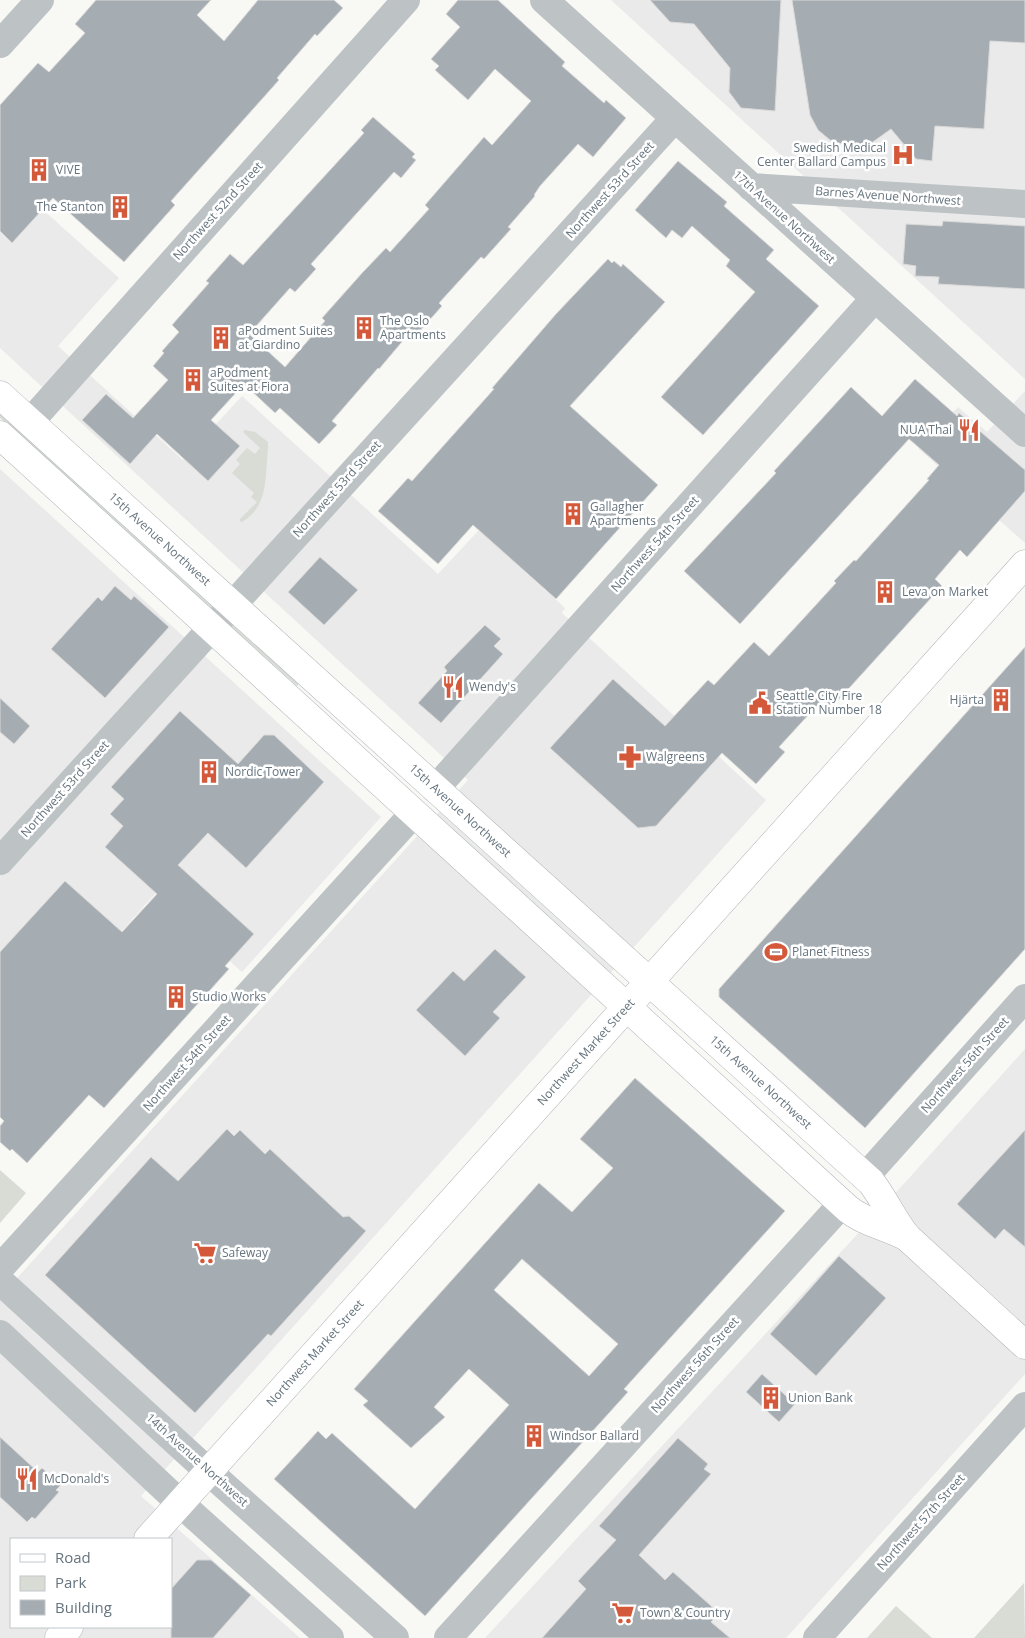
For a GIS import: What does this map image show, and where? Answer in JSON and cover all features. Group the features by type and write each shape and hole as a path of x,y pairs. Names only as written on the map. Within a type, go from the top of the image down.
{"main road":[{"name":"15th Avenue Northwest","path":"0,395 865,1177 881,1195 894,1219 907,1237 1025,1345"},
{"name":"15th Avenue Northwest","path":"4,445 212,628 842,1204 857,1216 907,1237"},
{"name":"Northwest Market Street","path":"149,1538 1025,564"},
{"path":"59,1638 68,1628"}],"street":[{"path":"0,44 40,0"},
{"name":"Northwest 52nd Street","path":"30,422 406,0"},
{"name":"17th Avenue Northwest","path":"546,1 1025,433"},
{"name":"Northwest 53rd Street","path":"0,861 675,118"},
{"name":"Barnes Avenue Northwest","path":"751,187 1025,204"},
{"name":"Northwest 54th Street","path":"435,789 875,298"},
{"name":"Northwest 54th Street","path":"0,1268 414,813"},
{"name":"Northwest 56th Street","path":"865,1177 1025,998"},
{"name":"Northwest 56th Street","path":"448,1638 842,1204"},
{"name":"14th Avenue Northwest","path":"0,1281 209,1472 395,1638"},
{"path":"0,1334 180,1504 330,1638"},
{"name":"Northwest 57th Street","path":"817,1638 1025,1406"}],"shaded area":[{"name":"Swedish Medical Center Ballard Campus","path":"611,0 1025,0 1025,379 950,310"},
{"path":"42,209 119,278 58,346 183,460 242,396 438,574 479,530 565,608 562,613 766,800 141,1496 300,1638 0,1638 0,1297 468,780 0,348 0,231 13,242"},
{"path":"1025,391 1025,543 919,449 958,407 987,432"},
{"path":"0,469 381,817 242,972 155,894 0,1066"},
{"path":"1025,1049 1025,1374 786,1638 485,1638 911,1176"}],"green space":[{"path":"0,406 302,680 297,686 0,418"},
{"path":"245,430 255,432 268,442 268,448 266,480 261,499 257,508 242,522 240,519 257,502 251,497 254,493 232,473 240,464 236,460 247,448 255,454 260,448 243,432"},
{"path":"0,1170 26,1193 0,1223"},
{"path":"1024,1583 1025,1638 974,1638"},
{"path":"896,1606 932,1638 867,1638"}],"building":[{"path":"96,0 211,0 197,15 224,41 258,0 334,0 343,8 317,36 315,34 277,78 279,80 171,201 175,205 124,262 53,198 12,243 0,231 0,105 38,63 49,72 85,33 75,24"},
{"path":"458,0 498,0 565,62 562,66 604,103 606,100 626,118 593,157 578,144 540,186 535,196 508,227 511,229 484,259 481,257 439,303 442,306 417,334 412,330 332,421 337,425 319,444 280,408 275,413 244,384 211,420 240,446 208,481 157,434 130,464 82,420 106,394 133,418 168,380 153,366 164,353 162,351 179,332 172,325 209,283 206,281 230,254 243,265 364,133 361,130 373,117 415,154 412,157 416,160 401,178 394,172 311,264 316,269 295,292 290,288 249,334 285,367 325,321 322,318 363,272 386,248 390,252 429,209 425,205 484,137 492,145 531,101 495,69 468,100 435,70 439,66 431,59 460,27 446,14"},
{"path":"650,0 781,0 775,111 741,108 729,92 730,68 694,24 670,22"},
{"path":"792,0 1025,0 1025,43 990,41 984,129 935,126 932,161 916,159 891,129 870,144 851,147 830,140 818,130 810,115"},
{"path":"678,161 727,202 724,206 774,250 766,259 819,306 703,435 661,397 755,292 726,266 730,260 692,226 682,238 672,230 666,238 635,210"},
{"path":"943,221 1025,226 1025,289 938,284 939,277 915,276 916,266 903,264 906,224 942,226"},
{"path":"608,259 621,267 623,264 665,302 570,406 658,485 556,599 473,525 438,564 378,511 408,478 412,481 494,389 492,388 556,314"},
{"path":"915,379 957,416 959,413 1025,470 1025,491 967,557 960,550 935,579 942,586 831,708 822,700 779,747 785,752 756,784 722,753 656,826 638,828 550,748 613,679 665,726 708,680 714,685 754,642 769,656 836,583 834,581 854,560 856,561 929,480 927,479 939,465 909,439 740,624 684,571 776,473 774,471 851,387 882,416"},
{"path":"320,557 358,590 324,625 288,592"},
{"path":"115,586 131,600 134,596 169,627 105,698 51,649 98,597 102,601"},
{"name":"Wendy's","path":"485,625 501,639 494,646 503,654 441,723 418,703 447,671 444,667"},
{"path":"1025,647 1025,949 865,1128 719,997 719,989"},
{"path":"0,698 30,726 14,744 0,732"},
{"path":"180,711 238,764 264,735 274,735 324,782 246,868 208,833 178,865 254,934 225,966 229,969 104,1108 89,1095 27,1163 12,1149 10,1151 0,1142 0,1126 4,1121 0,1117 0,952 65,881 122,932 157,894 105,847 123,826 110,814 124,799 111,787"},
{"path":"495,949 526,977 493,1012 500,1018 465,1056 416,1010 453,971 464,981"},
{"path":"635,1078 785,1211 624,1389 628,1392 425,1616 274,1479 318,1431 326,1439 332,1433 415,1509 509,1405 469,1369 434,1407 445,1417 411,1448 363,1405 368,1401 354,1389 539,1183 572,1212 613,1168 580,1139","holes":["522,1259 618,1344 589,1376 494,1290"]},
{"name":"Safeway","path":"227,1129 234,1136 240,1130 265,1154 270,1149 343,1217 349,1216 366,1231 271,1336 268,1334 195,1413 45,1275 151,1157 178,1181"},
{"path":"1025,1130 1025,1247 1004,1229 995,1239 957,1204"},
{"path":"839,1256 886,1298 816,1376 770,1334"},
{"name":"Union Bank","path":"762,1374 795,1404 779,1422 746,1392"},
{"name":"McDonald's","path":"0,1437 38,1472 42,1468 61,1485 56,1490 59,1492 35,1519 32,1517 27,1522 0,1497"},
{"path":"678,1438 708,1464 704,1469 711,1474 639,1555 665,1580 673,1572 719,1613 711,1622 730,1638 542,1638 586,1589 578,1581 616,1540 599,1526"},
{"path":"197,1560 211,1560 251,1595 213,1638 171,1638 172,1588"}],"place":[{"name":"Swedish Medical Center Ballard Campus","path":"903,155"},
{"name":"VIVE","path":"39,170"},
{"name":"The Stanton","path":"120,207"},
{"name":"The Oslo Apartments","path":"364,328"},
{"name":"aPodment Suites at Giardino","path":"221,338"},
{"name":"aPodment Suites at Fiora","path":"193,380"},
{"name":"NUA Thai","path":"969,430"},
{"name":"Gallagher Apartments","path":"573,514"},
{"name":"Leva on Market","path":"885,592"},
{"name":"Wendy's","path":"453,687"},
{"name":"Hjärta","path":"1001,700"},
{"name":"Seattle City Fire Station Number 18","path":"760,703"},
{"name":"Walgreens","path":"630,757"},
{"name":"Nordic Tower","path":"209,772"},
{"name":"Planet Fitness","path":"776,952"},
{"name":"Studio Works","path":"176,997"},
{"name":"Safeway","path":"205,1253"},
{"name":"Union Bank","path":"771,1398"},
{"name":"Windsor Ballard","path":"534,1436"},
{"name":"McDonald's","path":"27,1479"},
{"name":"Town & Country","path":"623,1613"}]}
